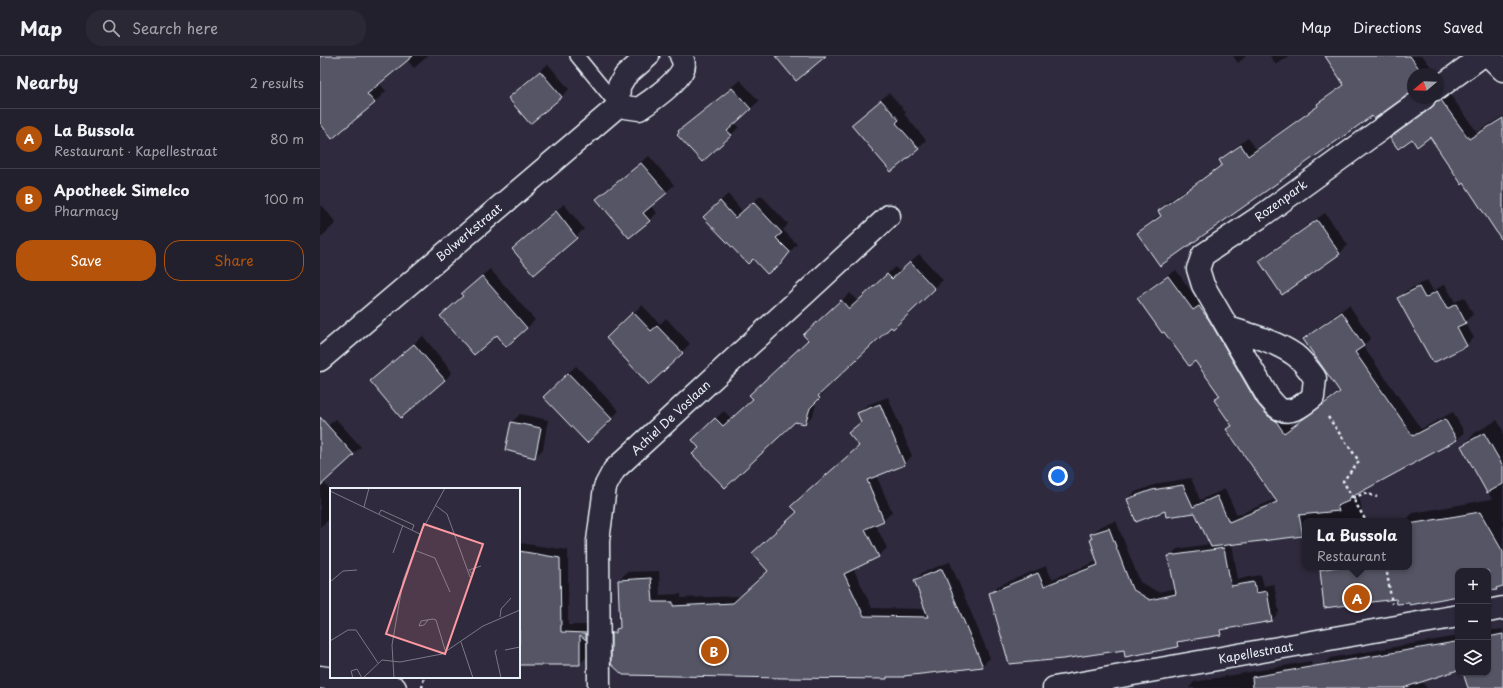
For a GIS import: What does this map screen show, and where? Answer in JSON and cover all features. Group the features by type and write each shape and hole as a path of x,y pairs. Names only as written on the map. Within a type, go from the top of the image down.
{"street":[{"path":"648,56 625,76 619,86 618,106 639,109 649,102 675,80 682,71 684,67 681,56"},
{"path":"1443,85 1482,56"},
{"path":"1489,56 1503,70"},
{"name":"Rozenpark","path":"1313,397 1301,407 1291,410 1280,409 1268,397 1203,285 1198,269 1203,255 1260,217 1416,104"},
{"name":"Bolwerkstraat","path":"320,360 618,106"},
{"name":"Achiel De Voslaan","path":"600,688 598,541 605,487 614,470 889,216"},
{"path":"1228,328 1265,340 1295,355 1307,366 1315,378 1313,397"},
{"path":"1491,610 1503,608"},
{"name":"Kapellestraat","path":"1054,688 1455,617"},
{"path":"320,677 395,688"}],"lane":[{"path":"577,56 618,106"}],"path":[{"path":"1313,397 1359,461 1343,481 1364,518"},
{"path":"1353,498 1365,493 1377,497"},
{"path":"1386,570 1396,628"},
{"path":"422,688 424,678"}],"building":[{"path":"320,56 413,56 367,94 375,103 332,139 320,123"},
{"path":"775,56 826,56 796,81"},
{"path":"1325,56 1410,56 1419,68 1407,68 1407,95 1374,119 1372,116 1160,266 1137,233 1161,216 1158,211 1222,165 1219,160 1241,145 1248,156 1318,106 1317,104 1344,85"},
{"path":"540,71 562,97 530,124 508,98"},
{"path":"732,88 751,109 727,131 732,135 702,162 677,135 679,133 678,131"},
{"path":"881,100 899,120 896,123 919,149 891,172 851,125"},
{"path":"1443,103 1469,139 1503,118 1503,242 1464,183 1462,185 1430,137 1417,147 1412,139 1398,149 1390,138 1431,108 1434,104 1443,104"},
{"path":"641,163 667,193 643,213 650,221 629,238 596,199"},
{"path":"720,201 735,218 753,202 782,233 776,238 790,252 780,265 767,274 753,259 748,264 703,217"},
{"path":"556,211 577,238 534,275 512,249"},
{"path":"1317,220 1340,254 1282,295 1259,261"},
{"path":"910,262 935,289 893,329 891,327 818,396 820,398 810,408 805,424 795,422 725,488 692,454 699,448 692,440 715,418 723,426 753,399 749,395 808,340 803,335 841,300 849,309 887,274 892,279"},
{"path":"482,276 527,328 506,347 497,335 474,355 440,316 463,296 461,294"},
{"path":"1168,276 1193,310 1199,306 1209,320 1257,403 1268,416 1276,421 1284,433 1340,392 1303,339 1342,312 1364,346 1355,352 1413,436 1445,419 1457,440 1348,499 1349,501 1337,506 1339,511 1299,515 1302,536 1211,547 1195,513 1166,517 1165,511 1136,522 1127,499 1152,490 1183,485 1193,507 1217,496 1229,522 1277,502 1226,429 1232,426 1214,400 1220,396 1195,361 1189,366 1164,332 1162,333 1137,298"},
{"path":"1419,287 1425,298 1437,291 1447,309 1456,304 1466,323 1457,327 1467,346 1433,363 1397,298"},
{"path":"633,312 651,331 657,326 683,353 649,385 606,338"},
{"path":"414,344 445,380 401,418 370,381"},
{"path":"568,373 612,419 587,443 543,397"},
{"path":"880,404 905,465 867,480 884,521 865,529 879,557 844,574 864,616 928,617 914,580 942,569 983,667 904,677 887,677 887,679 623,675 611,664 611,633 616,633 616,629 620,628 618,580 651,578 653,602 673,602 673,606 733,603 768,571 752,553 797,512 791,506 859,446 848,433 861,422 857,413"},
{"path":"320,417 354,455 320,486"},
{"path":"511,422 541,428 535,458 505,450"},
{"path":"1484,433 1503,466 1503,484 1487,493 1461,446"},
{"path":"1480,512 1503,552 1503,586 1496,588 1497,590 1491,591 1491,568 1455,568 1455,597 1410,605 1409,603 1397,604 1396,599 1324,608 1320,570 1412,570 1412,523"},
{"path":"1109,528 1132,589 1150,600 1176,594 1168,556 1224,548 1231,586 1254,582 1256,593 1267,591 1272,621 1220,630 1221,635 1177,642 1178,647 1125,657 1124,650 1063,659 1009,664 989,593 1038,573 1044,586 1098,565 1090,539 1092,539 1090,534"},
{"path":"520,551 560,558 561,632 586,633 586,640 580,635 580,665 520,665"},
{"path":"1503,634 1503,688 1468,688 1464,676 1491,676 1491,636"},
{"path":"1455,642 1455,671 1403,688 1253,688 1252,677"}],"place":[{"name":"La Bussola","path":"1357,598"},
{"name":"Apotheek Simelco","path":"714,651"}]}
